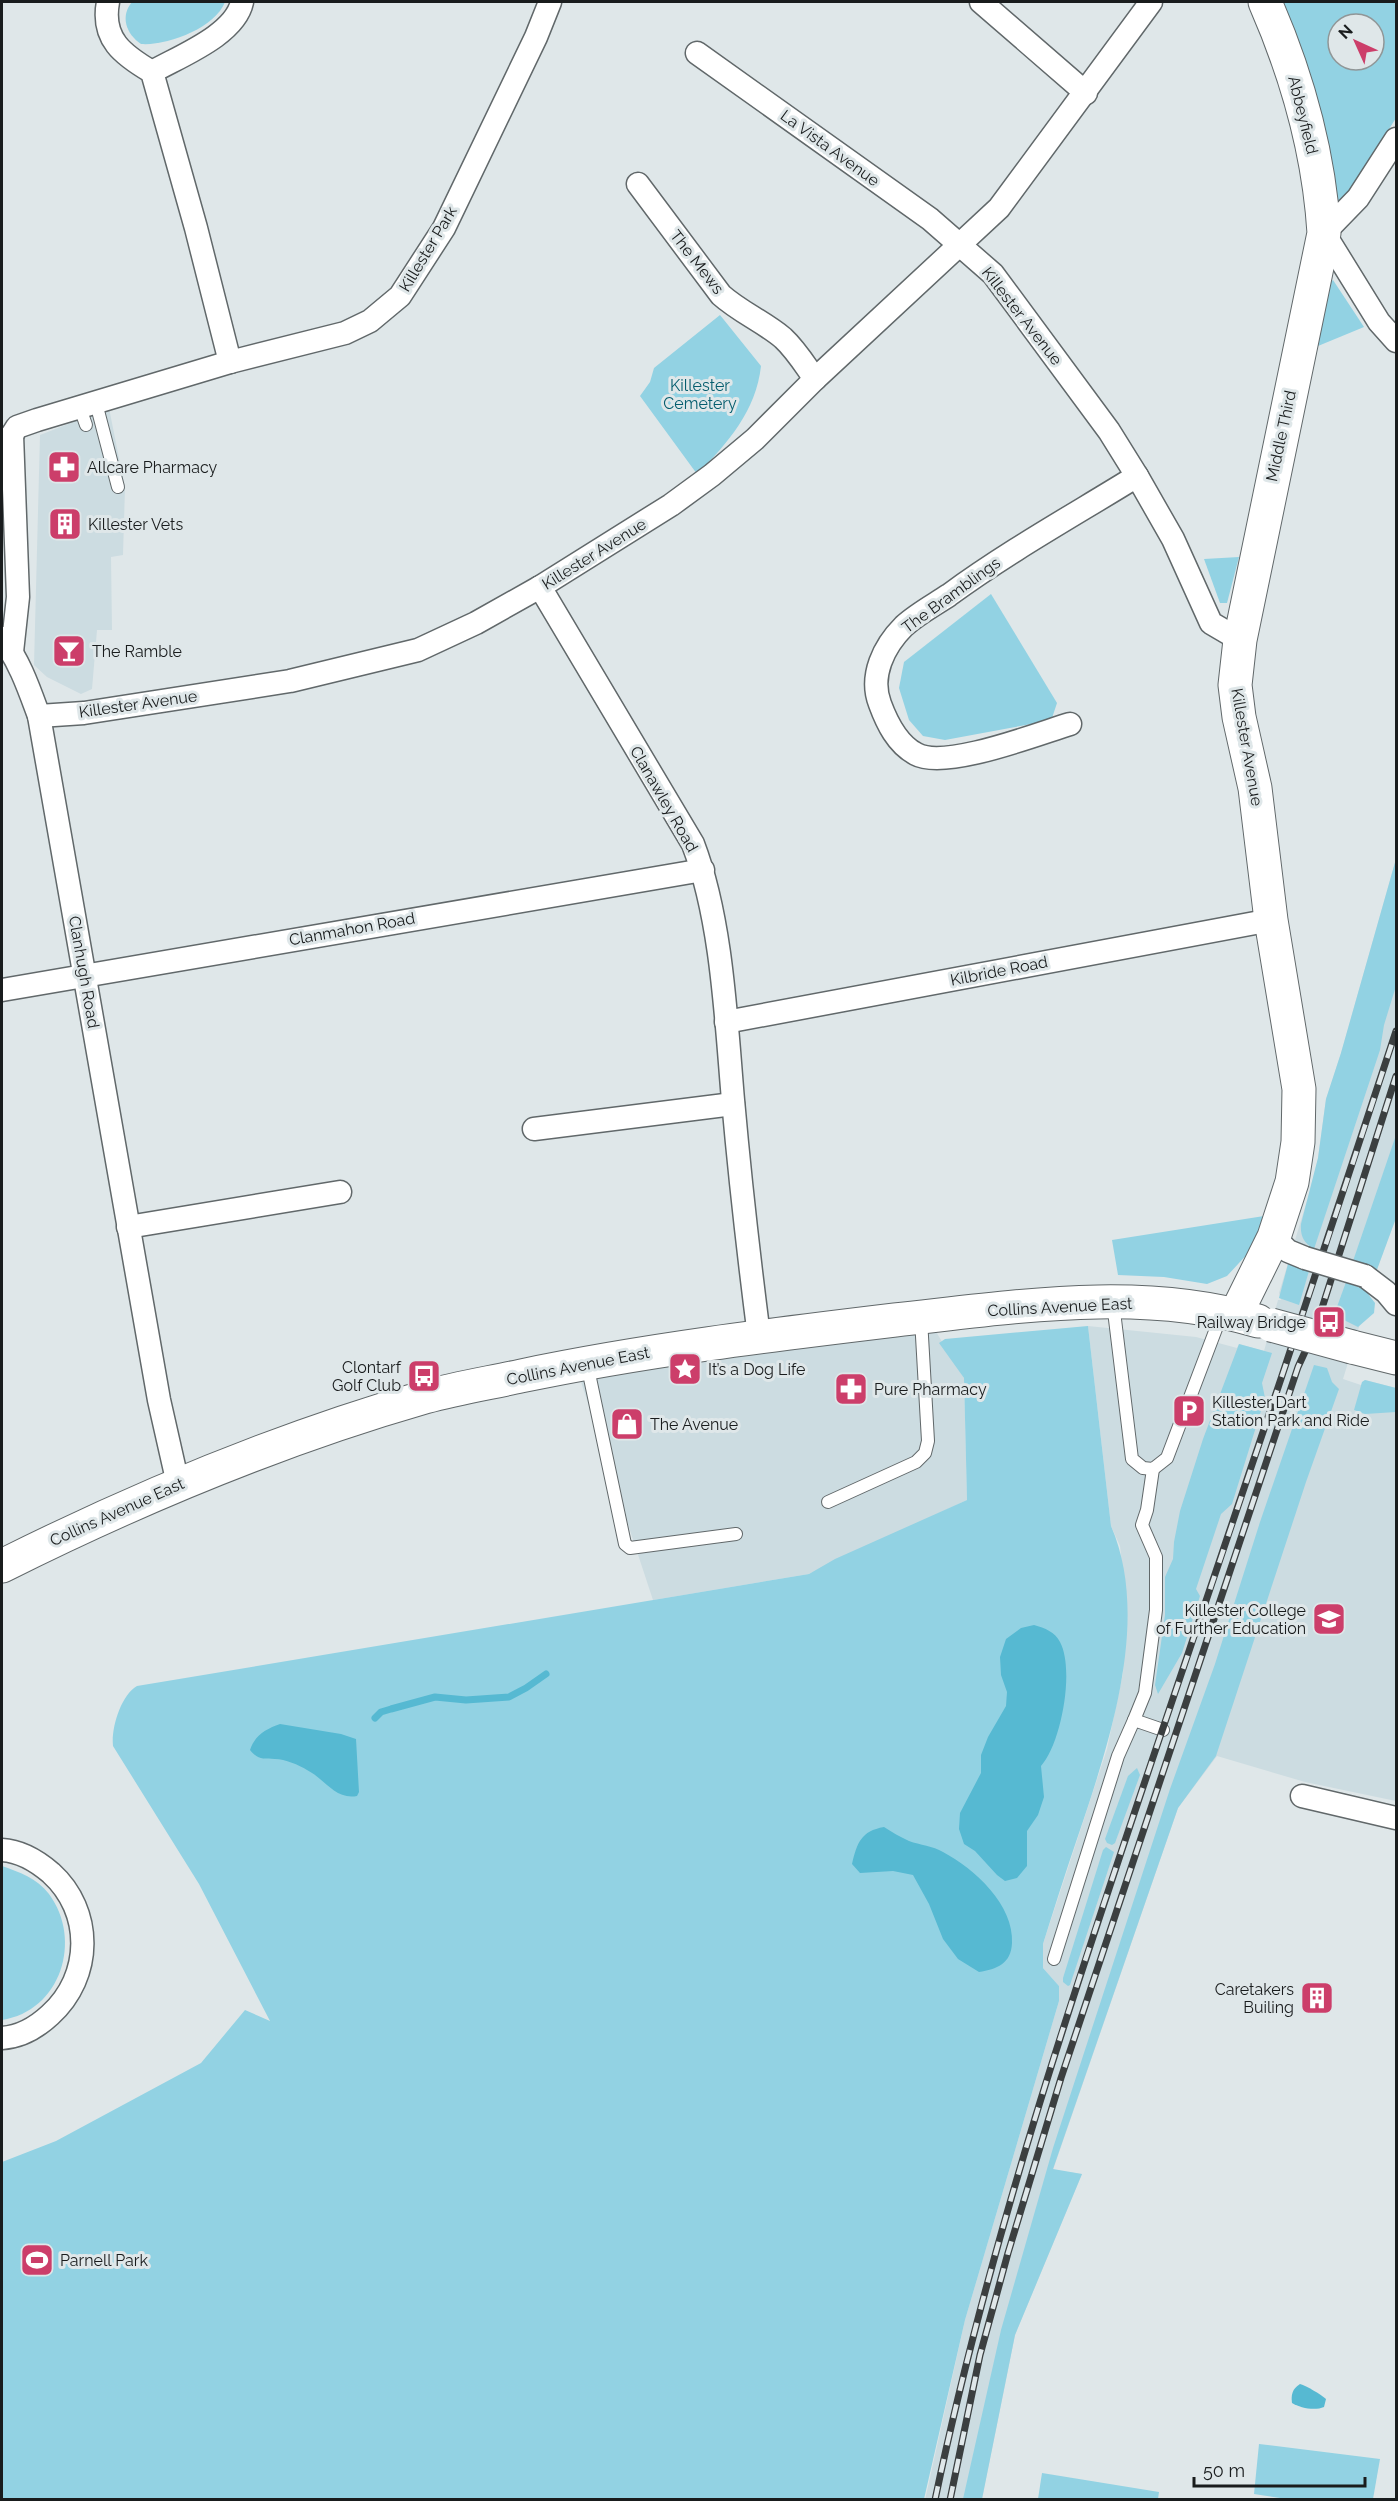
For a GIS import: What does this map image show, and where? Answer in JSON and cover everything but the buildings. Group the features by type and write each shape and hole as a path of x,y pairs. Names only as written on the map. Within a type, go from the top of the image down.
{"main road":[{"name":"Abbeyfield","path":"1265,2 1293,73 1310,137 1321,191 1324,233"},
{"name":"Middle Third","path":"1240,640 1324,233"},
{"name":"Killester Avenue","path":"1229,1313 1274,1237 1292,1182 1298,1142 1299,1089 1271,920 1255,788 1239,717 1235,686 1240,640"},
{"name":"Collins Avenue East","path":"2,1566 178,1484 307,1433 429,1396 587,1362 759,1336 921,1317 1113,1301 1176,1305 1229,1313 1396,1358"}],"street":[{"path":"108,2 106,11 108,27 117,47 131,60 152,72 196,228 230,362"},
{"path":"152,72 218,35 234,21 242,2"},
{"name":"Killester Park","path":"7,432 18,427 87,412 230,362 345,333 370,321 400,296 444,228 536,37 550,2"},
{"path":"981,2 1086,93"},
{"path":"962,244 999,208 1151,2"},
{"name":"La Vista Avenue","path":"697,52 962,244"},
{"path":"1396,139 1358,198 1324,233 1380,322 1396,341"},
{"name":"The Mews","path":"638,184 721,295 736,308 782,337 816,379"},
{"name":"Killester Avenue","path":"39,716 84,713 290,681 418,650 476,623 540,587 671,505 712,475 755,439 816,379 962,244 993,274 1109,431 1173,539 1211,623 1240,640"},
{"path":"7,432 18,597 7,645 25,678 39,716"},
{"name":"The Bramblings","path":"1070,724 977,752 939,760 917,755 900,741 887,724 875,692 878,670 887,646 905,625 983,570 1137,476"},
{"name":"Clanawley Road","path":"540,587 693,844 703,870 710,904 726,1022 759,1336"},
{"name":"Clanhugh Road","path":"39,716 159,1400 178,1484"},
{"name":"Clanmahon Road","path":"2,990 84,974 703,870"},
{"name":"Kilbride Road","path":"726,1022 1271,920"},
{"path":"534,1129 733,1104"},
{"path":"128,1227 339,1192"},
{"path":"1274,1237 1288,1251 1365,1276 1386,1292 1396,1304"},
{"path":"1302,1796 1396,1818"},
{"path":"2,1850 11,1851 40,1863 64,1885 79,1913 84,1944 78,1975 63,2003 40,2025 11,2037 2,2038"}],"lane":[{"path":"87,412 118,487"},
{"path":"1113,1301 1132,1459 1143,1468 1153,1469"},
{"path":"1054,1959 1118,1756 1145,1693 1156,1610 1156,1557 1142,1525 1147,1510 1153,1469 1167,1458 1229,1313"},
{"path":"828,1502 915,1462 925,1453 928,1441 921,1317"},
{"path":"587,1362 625,1544 630,1548 736,1534"},
{"path":"1134,1720 1162,1730"}],"shaded area":[{"path":"109,408 125,488 123,555 111,557 112,630 97,630 92,689 81,694 47,677 34,665 40,435"},
{"path":"1396,859 1396,1218 1375,1275 1343,1379 1361,1385 1365,1380 1396,1388 1396,1801 1305,1782 1217,1756 1178,1808 1053,2170 1082,2174 1015,2335 982,2499 925,2500 965,2320 1059,2001 1059,1986 1043,1968 1043,1944 1107,1749 1123,1673 1126,1599 1120,1546 1111,1526 1088,1326 1196,1337 1237,1348 1239,1344 1264,1351 1278,1300 1281,1300 1279,1293 1318,1158 1326,1099"},
{"path":"935,1330 964,1378 967,1500 809,1574 653,1600 579,1376"},
{"path":"1034,1625 1049,1631 1060,1642 1066,1670 1064,1706 1055,1741 1041,1766 1044,1797 1038,1815 1027,1831 1027,1866 1017,1878 1005,1881 975,1851 964,1844 959,1829 960,1813 981,1773 981,1755 988,1737 1006,1706 1007,1692 1001,1675 1000,1657 1006,1639 1021,1628"},
{"path":"280,1724 341,1734 356,1739 359,1792 357,1796 342,1795 336,1792 296,1764 279,1759 261,1758 253,1754 250,1750 258,1736"},
{"path":"884,1827 909,1841 935,1848 955,1859 968,1868 990,1890 1007,1915 1011,1929 1011,1950 1006,1961 997,1967 979,1972 958,1959 943,1939 929,1904 913,1875 893,1871 860,1873 852,1864 858,1844 865,1835"},
{"path":"1300,2384 1326,2399 1324,2407 1308,2408 1292,2403 1293,2392"}],"green space":[{"path":"132,2 225,2 211,20 189,34 164,42 141,44 128,30 126,24 126,13"},
{"path":"1278,2 1396,2 1396,118 1351,189 1339,201 1335,201"},
{"path":"1333,280 1364,327 1318,346 1329,284"},
{"name":"Killester Cemetery","path":"720,315 761,366 747,412 730,438 697,474 640,396 650,382 654,368"},
{"path":"1239,557 1227,603 1220,603 1204,559"},
{"path":"991,594 1057,703 1052,718 1042,722 945,740 923,736 909,720 899,688 904,662"},
{"path":"1396,859 1396,986 1384,1025 1380,1050 1314,1249 1303,1239 1301,1224 1318,1158 1326,1099"},
{"path":"1396,1135 1396,1218 1375,1275 1353,1261"},
{"path":"1264,1216 1251,1250 1227,1276 1207,1284 1164,1277 1118,1275 1112,1240"},
{"path":"1288,1264 1309,1271 1299,1305 1279,1298"},
{"path":"1346,1282 1365,1290 1375,1303 1374,1313 1358,1327 1334,1315"},
{"path":"1088,1326 1111,1526 1123,1563 1127,1602 1126,1642 1121,1683 1101,1765 1043,1944 1043,1968 1059,1986 1059,2001 965,2320 924,2499 2,2500 2,2162 56,2141 201,2063 245,2010 270,2021 199,1884 113,1746 118,1713 131,1690 137,1686 809,1574 835,1559 967,1500 964,1378 939,1343 945,1339"},
{"path":"1239,1344 1272,1353 1262,1383 1265,1398 1232,1504 1221,1514 1196,1589 1200,1596 1182,1653 1158,1694 1155,1685 1165,1615 1165,1577 1173,1559 1180,1511 1203,1439"},
{"path":"1314,1365 1327,1368 1332,1382 1339,1389 1216,1756 1178,1808 1053,2169 1082,2174 1015,2335 982,2499 963,2499 1001,2330 1053,2148 1170,1789 1215,1664 1260,1522"},
{"path":"1365,1380 1396,1388 1396,1412 1365,1414 1354,1410 1362,1382"},
{"path":"1137,1768 1140,1775 1115,1843 1112,1845 1105,1839 1128,1776"},
{"path":"1106,1847 1114,1852 1068,1986 1063,1982 1063,1978 1103,1850"},
{"path":"2,1866 33,1880 49,1894 59,1912 64,1932 65,1952 52,1988 39,2003 22,2014 2,2020"},
{"path":"1259,2444 1380,2459 1373,2499 1287,2499 1254,2494"},
{"path":"1042,2473 1159,2492 1158,2499 1038,2499"}],"waterway":[{"path":"375,1718 381,1712 435,1697 466,1700 509,1697 546,1674"}],"railway":[{"path":"935,2500 982,2304 1037,2111 1396,1031"},
{"path":"950,2500 980,2355 1061,2078 1298,1367 1315,1330 1396,1076"}],"place":[{"name":"Allcare Pharmacy","path":"64,467"},
{"name":"Killester Vets","path":"65,524"},
{"name":"The Ramble","path":"69,651"},
{"name":"Railway Bridge","path":"1329,1322"},
{"name":"It’s a Dog Life","path":"685,1369"},
{"name":"Clontarf Golf Club","path":"424,1376"},
{"name":"Pure Pharmacy","path":"851,1389"},
{"name":"Killester Dart Station Park and Ride","path":"1189,1411"},
{"name":"The Avenue","path":"627,1424"},
{"name":"Killester College of Further Education","path":"1329,1619"},
{"name":"Caretakers Builing","path":"1317,1998"},
{"name":"Parnell Park","path":"37,2260"}]}
